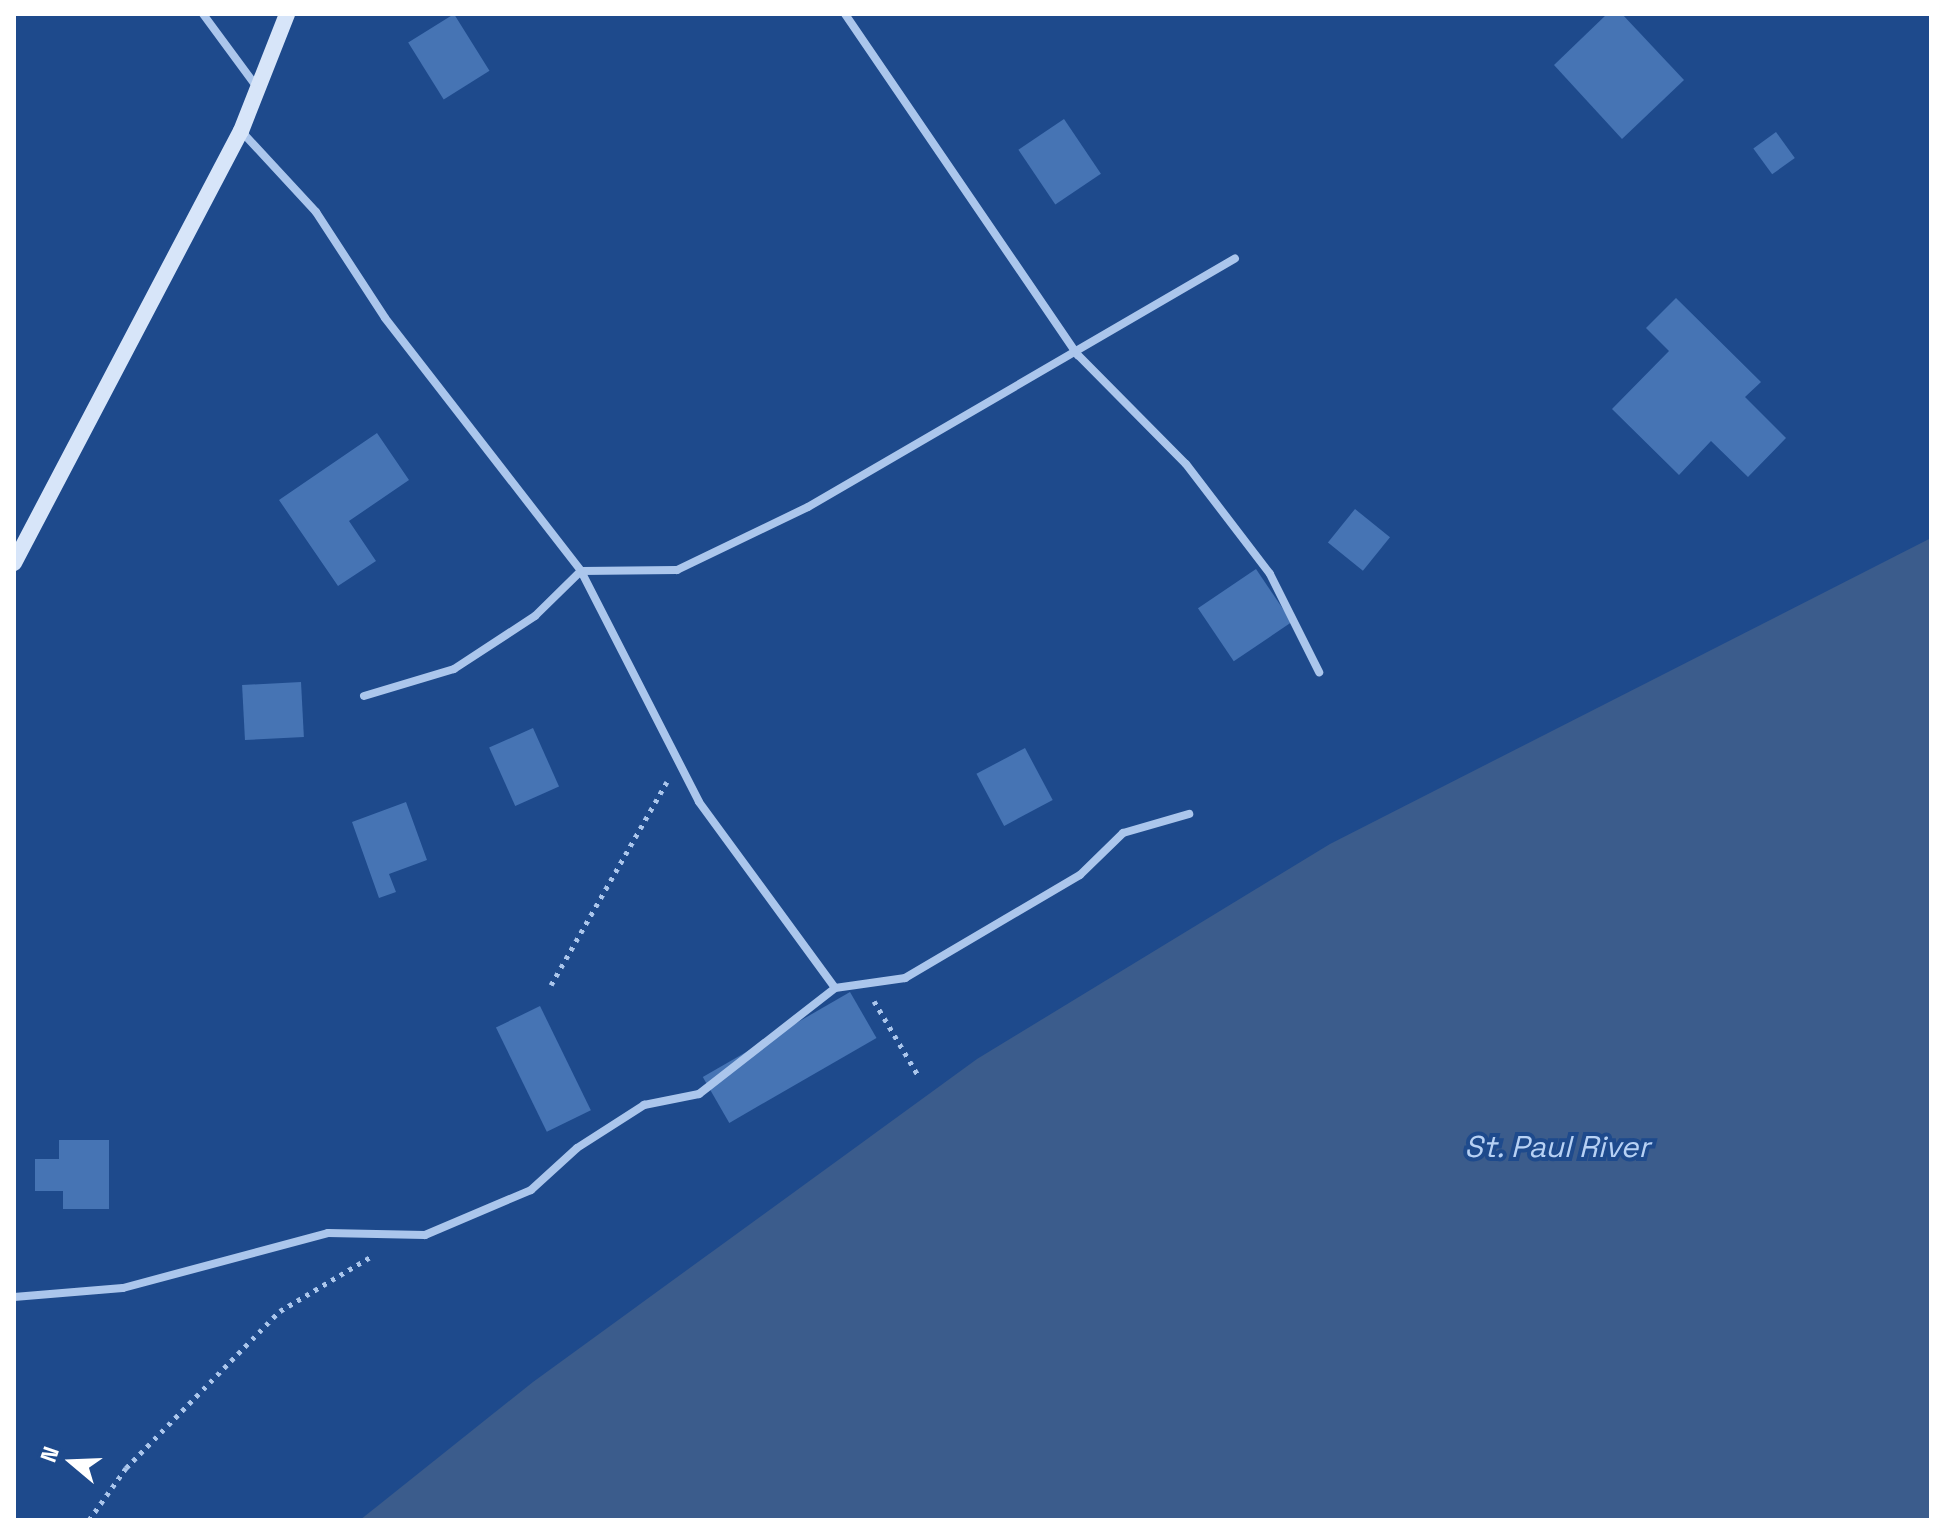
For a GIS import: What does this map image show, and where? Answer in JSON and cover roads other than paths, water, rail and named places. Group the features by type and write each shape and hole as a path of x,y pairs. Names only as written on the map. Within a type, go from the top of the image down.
{"street":[{"path":"203,14 256,86"},
{"path":"14,563 241,131 256,86 287,14"},
{"path":"845,14 1078,355 1196,476 1270,574 1319,672"},
{"path":"241,131 316,212 385,318 581,571 699,802 835,988"},
{"path":"364,696 454,669 535,616 581,571 677,570 808,507 1078,355 1235,258"},
{"path":"14,1297 123,1288 328,1233 425,1235 531,1190 577,1148 644,1105 699,1094 835,988 905,978 1080,875 1123,833 1189,814"}],"water":[{"name":"St. Paul River","path":"1931,538 1931,1520 360,1520 533,1382 977,1059 1330,844"}]}
